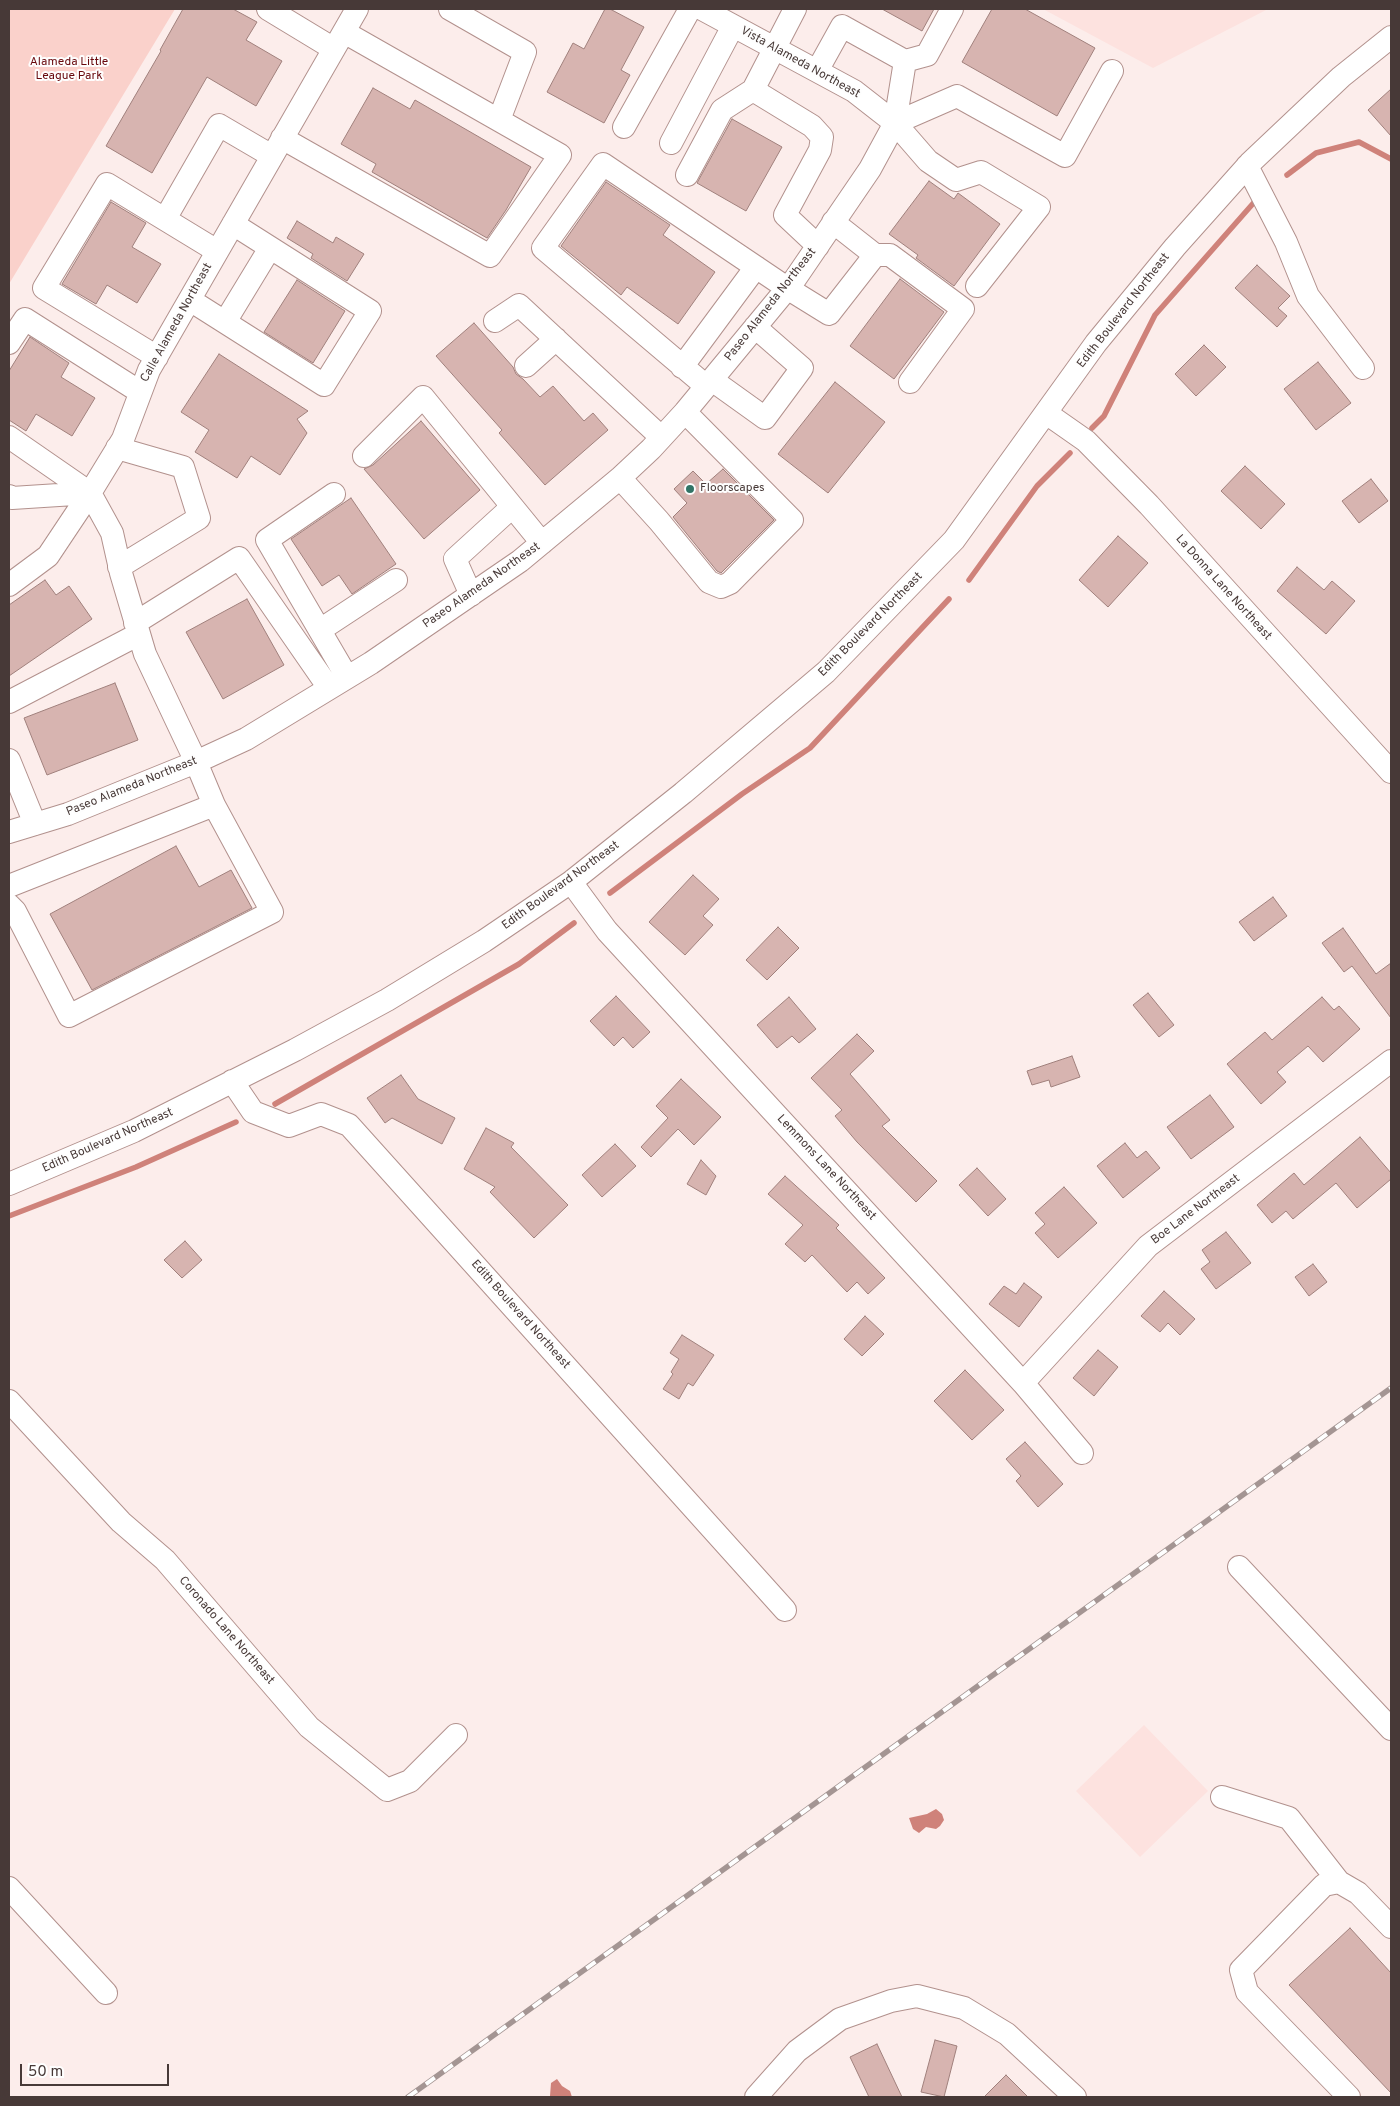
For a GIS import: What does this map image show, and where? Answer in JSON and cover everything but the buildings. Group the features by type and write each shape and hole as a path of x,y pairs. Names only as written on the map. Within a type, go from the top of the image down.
{"street":[{"path":"165,219 219,125 277,147 490,256 560,156 498,120 339,40 268,9"},
{"name":"Calle Alameda Northeast","path":"9,585 48,556 123,439 140,392 157,356 357,9"},
{"path":"450,9 525,52 498,120"},
{"path":"624,126 690,9"},
{"name":"Vista Alameda Northeast","path":"703,9 854,91 895,123 928,161 956,180 981,172 1038,207 977,286"},
{"path":"687,175 722,110 753,90 795,9"},
{"path":"817,71 840,17 905,61 927,55 952,9"},
{"path":"671,143 733,26"},
{"name":"Edith Boulevard Northeast","path":"9,1184 134,1131 295,1050 387,1000 484,941 571,882 683,793 826,672 954,540 1096,343 1175,247 1247,166 1341,77 1391,37"},
{"name":"Paseo Alameda Northeast","path":"9,832 68,814 196,762 246,739 338,683 520,561 620,478 685,412 787,288 818,246 870,168 895,123 905,61"},
{"path":"895,123 957,96 1065,156 1112,71"},
{"path":"753,90 812,126 822,137 820,150 785,215 818,246"},
{"path":"755,327 802,368 765,418 682,366 543,248 602,164 756,268 829,314 875,255"},
{"path":"1247,166 1286,242 1308,296 1363,368"},
{"path":"157,356 44,288 107,184 218,251"},
{"path":"833,222 875,255 890,255 963,309 910,382"},
{"path":"190,300 324,385 370,311 233,224"},
{"path":"225,322 270,248"},
{"path":"682,366 756,268"},
{"path":"494,321 519,305 662,437"},
{"path":"9,343 25,319 140,392"},
{"path":"526,366 556,339"},
{"path":"364,456 423,397 542,543"},
{"path":"620,478 659,521 709,582 721,587 730,583 792,520 685,412"},
{"name":"La Donna Lane Northeast","path":"1046,413 1086,441 1149,505 1391,772"},
{"path":"9,437 90,493 112,533 145,654 214,805 272,912 69,1016 15,911 9,905"},
{"path":"117,448 183,467 199,518 120,567"},
{"path":"9,496 12,498 90,493"},
{"path":"334,494 267,540 320,630 338,683"},
{"path":"471,595 455,559 512,507"},
{"path":"9,702 137,628 238,558 338,683"},
{"path":"320,630 396,580"},
{"path":"9,760 35,824"},
{"path":"9,886 214,805"},
{"name":"Lemmons Lane Northeast","path":"571,882 613,938 1023,1383 1082,1453"},
{"name":"Boe Lane Northeast","path":"1023,1383 1148,1246 1391,1061"},
{"name":"Edith Boulevard Northeast","path":"232,1081 253,1112 289,1126 321,1114 349,1125 785,1610"},
{"name":"Coronado Lane Northeast","path":"9,1401 121,1522 165,1560 309,1727 387,1790 410,1781 456,1735"},
{"path":"1239,1566 1391,1729"},
{"path":"1222,1797 1289,1818 1339,1882 1358,1893 1391,1927"},
{"path":"1339,1882 1324,1885 1241,1970 1247,1992 1349,2097"},
{"path":"9,1888 106,1993"},
{"path":"756,2097 797,2051 840,2019 891,2001 917,1996 964,2008 1007,2034 1075,2097"}],"shaded area":[{"path":"1043,9 1268,9 1153,68"},
{"path":"1144,1725 1208,1791 1140,1857 1076,1791"},
{"path":"936,1809 942,1814 944,1820 940,1826 936,1829 926,1827 919,1833 913,1829 909,1818 927,1814"},
{"path":"557,2079 562,2086 570,2091 572,2097 550,2096 551,2083"}],"green space":[{"name":"Alameda Little League Park","path":"9,9 175,9 9,284"}],"waterway":[{"path":"1287,175 1316,153 1359,142 1391,159"},
{"path":"1092,428 1104,416 1155,315 1257,199"},
{"path":"969,580 1037,486 1070,453"},
{"path":"610,893 742,794 810,748 949,599"},
{"path":"275,1104 519,964 574,923"},
{"path":"9,1216 136,1167 236,1122"}],"railway":[{"path":"408,2097 1391,1388"}],"place":[{"name":"Floorscapes","path":"690,489"}]}
